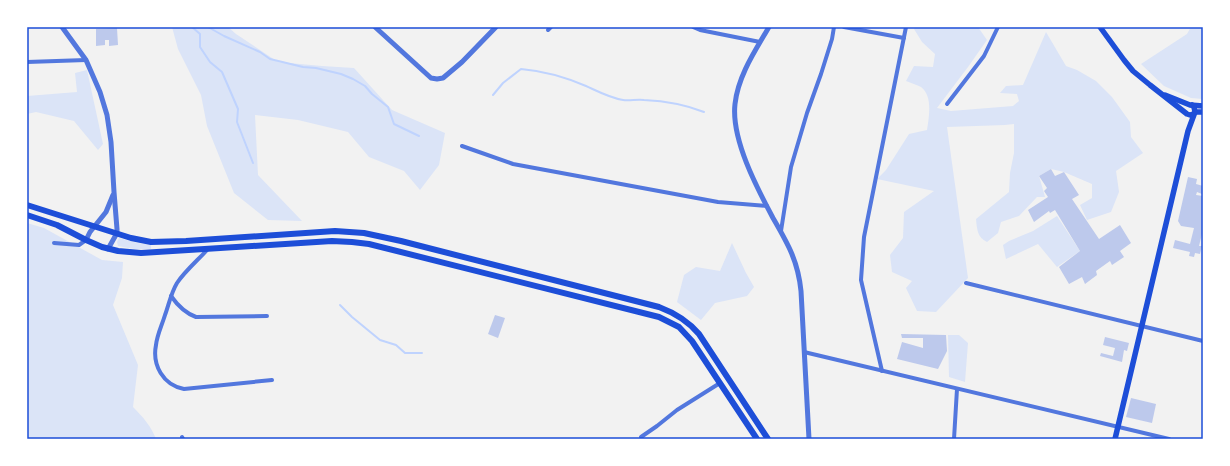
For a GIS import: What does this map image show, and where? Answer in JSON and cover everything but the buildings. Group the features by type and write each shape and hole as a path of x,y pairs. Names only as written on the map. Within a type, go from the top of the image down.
{"main road":[{"path":"1100,27 1132,69 1150,85 1186,114 1190,115 1203,112"},
{"path":"1159,92 1191,105 1203,106"},
{"path":"1115,439 1188,131 1194,113 1194,107 1191,105"},
{"path":"1188,131 1185,108 1191,105"},
{"path":"27,205 139,240 151,242 224,239 334,231 364,233 401,241 659,307 675,314 688,323 705,343 768,439"},
{"path":"27,215 57,225 86,240 108,249 132,253 332,241 360,243 650,314 679,327 692,341 757,439"},
{"path":"209,248 211,244 224,239"},
{"path":"170,251 185,247 186,241"},
{"path":"385,248 399,245 401,241"},
{"path":"540,287 545,284 545,278"},
{"path":"566,293 564,291 564,286 569,284"}],"street":[{"path":"62,27 86,60 100,92 107,115 112,153 117,229 117,233 108,249"},
{"path":"375,27 431,78 437,80 443,78 462,62 496,27"},
{"path":"693,27 700,30 760,42"},
{"path":"769,27 746,68 738,89 735,104 735,118 743,151 767,206 793,256 798,272 809,439"},
{"path":"781,232 791,167 807,113 830,46 834,27"},
{"path":"844,27 904,38"},
{"path":"882,371 861,280 862,261 864,237 906,27"},
{"path":"947,104 984,56 998,27"},
{"path":"27,62 86,60"},
{"path":"462,146 513,164 718,202 767,206"},
{"path":"54,243 82,244 106,212 114,192"},
{"path":"209,248 178,283 171,296 157,339 155,351 156,361 161,374 170,384 178,388 191,389 272,380"},
{"path":"966,283 1203,341"},
{"path":"171,296 186,312 196,317 267,316"},
{"path":"804,352 1169,439"},
{"path":"641,437 685,404 720,383"},
{"path":"954,439 958,389"}],"shaded area":[{"path":"172,27 228,27 278,62 354,68 392,110 445,133 439,165 420,190 404,171 369,157 348,132 298,120 255,115 258,175 302,221 268,220 234,193 207,126 201,95 178,49"},
{"path":"916,27 978,27 987,40 937,108 951,111 1013,106 1019,101 1017,94 1000,93 1006,86 1023,85 1046,32 1066,66 1077,70 1096,81 1112,97 1130,122 1131,137 1143,153 1116,171 1119,192 1111,212 1087,220 1080,205 1092,198 1092,184 1064,172 1051,169 1039,176 1045,197 1037,197 1019,216 1001,222 998,233 987,242 979,235 976,219 1009,192 1010,173 1014,153 1014,124 947,127 968,278 936,312 917,311 906,288 912,281 892,272 890,255 903,238 904,212 934,191 877,179 886,170 909,134 927,130 929,119 929,101 925,91 921,87 906,81 914,66 933,67 935,54 922,42 914,29"},
{"path":"1191,27 1203,27 1203,99 1191,98 1164,86 1141,64 1187,34"},
{"path":"87,70 103,144 98,150 74,121 36,112 27,114 27,96 77,92 75,73"},
{"path":"1057,216 1080,251 1057,267 1038,244 1006,259 1003,245 1033,231"},
{"path":"27,223 44,228 102,260 123,262 122,278 113,305 138,365 133,407 152,430 156,439 27,439"},
{"path":"119,238 151,245 151,249 134,249 118,246 117,242"},
{"path":"732,243 754,287 747,296 715,303 701,320 677,302 684,275 696,267 720,271"},
{"path":"948,335 959,335 968,343 965,382 949,377"}],"waterway":[{"path":"192,27 200,34 200,47 210,62 222,72 238,109 237,122 253,163"},
{"path":"208,27 260,52 270,59 341,74 353,79 365,86 388,107 394,124 419,136"},
{"path":"493,95 503,83 521,69 538,71 562,77 618,99 667,102 704,112"},
{"path":"340,305 380,340 396,345 405,353 422,353"}]}
